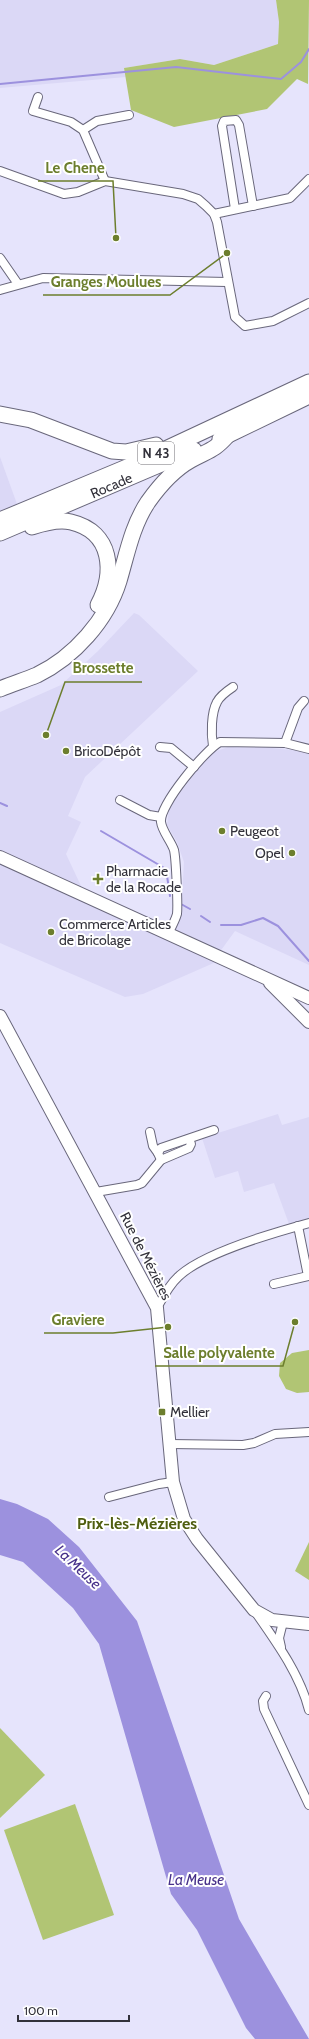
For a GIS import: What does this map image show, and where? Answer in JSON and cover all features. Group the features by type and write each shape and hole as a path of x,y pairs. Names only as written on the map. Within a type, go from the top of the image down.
{"highway":[{"name":"N 43","path":"0,520 127,467 267,403 309,382"},
{"name":"Rocade","path":"0,533 228,435 309,396"},
{"path":"0,414 31,420 96,446 112,451 126,452 145,449 177,438 267,403"},
{"path":"0,689 38,674 61,660 92,630 106,611 114,594 129,544 137,523 148,503 174,471 190,460 217,448 228,435"},
{"path":"0,536 41,524 58,521 70,522 82,526 93,532 103,545 108,559 109,573 104,592 97,607 72,638 45,660 0,680"}],"street":[{"path":"38,97 33,111 71,122 83,130 105,181"},
{"path":"83,130 89,128 97,121 129,115"},
{"path":"235,210 222,126 224,121 236,120 239,125 253,206"},
{"path":"0,171 64,194 78,192 105,181 183,194 198,199 214,214 221,239 227,282 235,317 245,326 273,321 309,303"},
{"path":"214,214 290,198 309,179"},
{"path":"0,258 18,284"},
{"path":"0,290 43,278 227,282"},
{"path":"213,746 211,734 217,702 224,693 233,687"},
{"path":"284,743 298,708 304,701"},
{"path":"168,934 177,914 174,852 161,824 161,817 164,807 194,767 213,746 220,742 284,743 309,749"},
{"path":"160,747 171,748 194,767"},
{"path":"120,800 149,815 161,817"},
{"path":"0,857 309,998"},
{"path":"265,978 309,1022"},
{"name":"Rue de Mézières","path":"0,1016 96,1192 157,1308 173,1482 178,1504 188,1525 254,1610 277,1621"},
{"path":"96,1192 137,1186 142,1183 159,1156 161,1148 214,1130"},
{"path":"150,1132 153,1146 159,1156"},
{"path":"157,1308 178,1276 201,1262 244,1243 309,1223"},
{"path":"274,1284 308,1276 298,1226"},
{"path":"170,1444 243,1445 254,1443 274,1434 309,1432"},
{"path":"109,1497 159,1484 173,1482"},
{"path":"254,1610 281,1649 304,1691 309,1710"},
{"path":"273,1638 277,1621"},
{"path":"277,1621 309,1624"},
{"path":"277,1621 281,1649"},
{"path":"266,1696 263,1701 264,1708 309,1805"}],"shaded area":[{"path":"0,0 276,0 279,22 278,44 214,65 180,59 124,68 126,77 0,88"},
{"path":"0,457 17,504 0,511"},
{"path":"134,613 139,615 198,671 85,777 68,816 81,822 66,854 82,888 175,929 181,914 184,862 177,842 167,825 169,808 201,765 214,752 228,747 272,748 309,752 309,965 235,931 219,953 216,962 143,994 125,997 0,943 0,712 61,685 98,651"},
{"path":"278,1114 282,1125 309,1117 309,1218 289,1224 274,1183 244,1192 238,1171 215,1178 202,1138"}],"green space":[{"path":"276,0 309,0 308,84 297,79 267,109 174,127 131,110 124,68 180,59 214,65 278,44 279,22"},
{"path":"309,1350 309,1392 297,1393 286,1389 279,1376 280,1363 292,1353"},
{"path":"309,1542 309,1580 295,1571"},
{"path":"0,1728 45,1775 0,1818"},
{"path":"75,1804 114,1915 43,1940 4,1830"}],"water":[{"name":"La Meuse","path":"0,1499 17,1504 48,1519 79,1547 137,1621 239,1919 309,2039 255,2039 246,2028 197,1930 171,1894 99,1644 73,1608 23,1562 0,1555"}],"waterway":[{"path":"0,84 176,67 281,79 301,62 309,49"},
{"path":"0,803 7,806"},
{"path":"101,831 166,869 170,896"},
{"path":"181,904 190,909"},
{"path":"201,916 210,922"},
{"path":"221,925 241,925 263,918 278,926 309,961"}],"place":[{"name":"Le Chene","path":"116,238"},
{"name":"Granges Moulues","path":"227,253"},
{"name":"Brossette","path":"46,735"},
{"name":"BricoDépôt","path":"66,751"},
{"name":"Peugeot","path":"222,831"},
{"name":"Opel","path":"292,853"},
{"name":"Pharmacie de la Rocade","path":"98,879"},
{"name":"Commerce Articles de Bricolage","path":"51,932"},
{"name":"Salle polyvalente","path":"295,1322"},
{"name":"Graviere","path":"168,1327"},
{"name":"Mellier","path":"162,1412"}],"district":[{"name":"Prix-lès-Mézières","path":"137,1523"}]}
